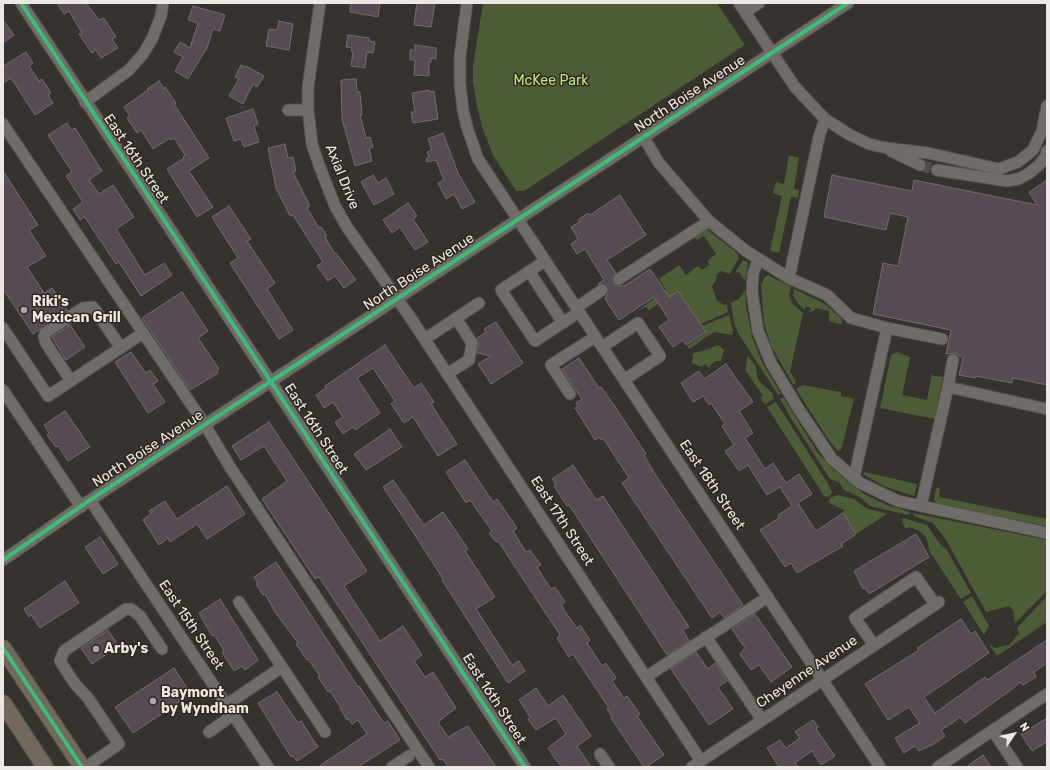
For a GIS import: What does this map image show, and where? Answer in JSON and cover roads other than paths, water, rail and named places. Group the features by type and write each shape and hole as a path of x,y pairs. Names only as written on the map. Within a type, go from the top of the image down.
{"highway":[{"path":"3,648 82,767"},
{"path":"3,703 46,767"}],"street":[{"name":"East 16th Street","path":"20,3 525,767"},
{"path":"85,102 129,70 143,54 161,16 163,3"},
{"name":"Axial Drive","path":"320,3 308,87 308,110 312,144 335,206 347,227 398,298"},
{"name":"East 18th Street","path":"467,3 460,56 460,84 464,116 478,159 880,767"},
{"path":"759,3 742,8 795,88 826,119 850,135 887,148 920,165"},
{"name":"North Boise Avenue","path":"3,560 85,504 848,3"},
{"path":"887,148 928,153 999,169 1018,162 1033,150 1045,135 1047,106"},
{"path":"288,110 308,110"},
{"path":"790,278 819,137 826,119"},
{"path":"3,126 205,425 230,467 429,767"},
{"path":"644,138 659,163 709,221 758,260 790,278 828,295 851,318 887,328 942,339"},
{"path":"937,170 1006,181 1018,179 1028,174 1039,165 1046,156 1047,151"},
{"path":"619,279 709,221"},
{"path":"758,260 753,274 752,292 758,331 771,363 798,408 832,459 860,483 898,500 1047,532"},
{"path":"545,261 501,290 535,341 562,323 602,290"},
{"path":"529,271 562,323"},
{"name":"East 17th Street","path":"398,298 646,677 696,764"},
{"path":"425,339 478,303"},
{"path":"71,380 46,343 44,336 45,333 83,308 94,307 121,348"},
{"path":"447,374 469,360 472,343 456,318"},
{"path":"602,347 638,323 660,356 624,380"},
{"path":"3,328 48,396 143,333"},
{"path":"854,478 887,328"},
{"path":"570,394 552,365 595,337"},
{"path":"921,506 954,360"},
{"path":"948,387 1047,408"},
{"name":"East 15th Street","path":"3,390 226,704 268,767"},
{"name":"Cheyenne Avenue","path":"696,764 937,603 916,577 855,618 874,645"},
{"path":"646,677 768,597"},
{"path":"239,602 325,732"},
{"path":"86,767 119,744 88,698 75,684 60,661 61,655 64,651 126,609 136,611 162,649"},
{"path":"706,637 762,720"},
{"path":"226,704 282,667"},
{"path":"938,767 1047,694"},
{"path":"209,732 233,715"},
{"path":"993,731 1017,767"},
{"path":"600,754 609,767"},
{"path":"392,767 409,756"}],"tunnel":[{"path":"920,165 937,170"},
{"path":"602,290 619,279"}],"place":[{"name":"Riki's Mexican Grill","path":"24,310"},
{"name":"Arby's","path":"96,649"},
{"name":"Baymont by Wyndham","path":"153,701"}],"park label":[{"name":"McKee Park","path":"551,81"}]}
